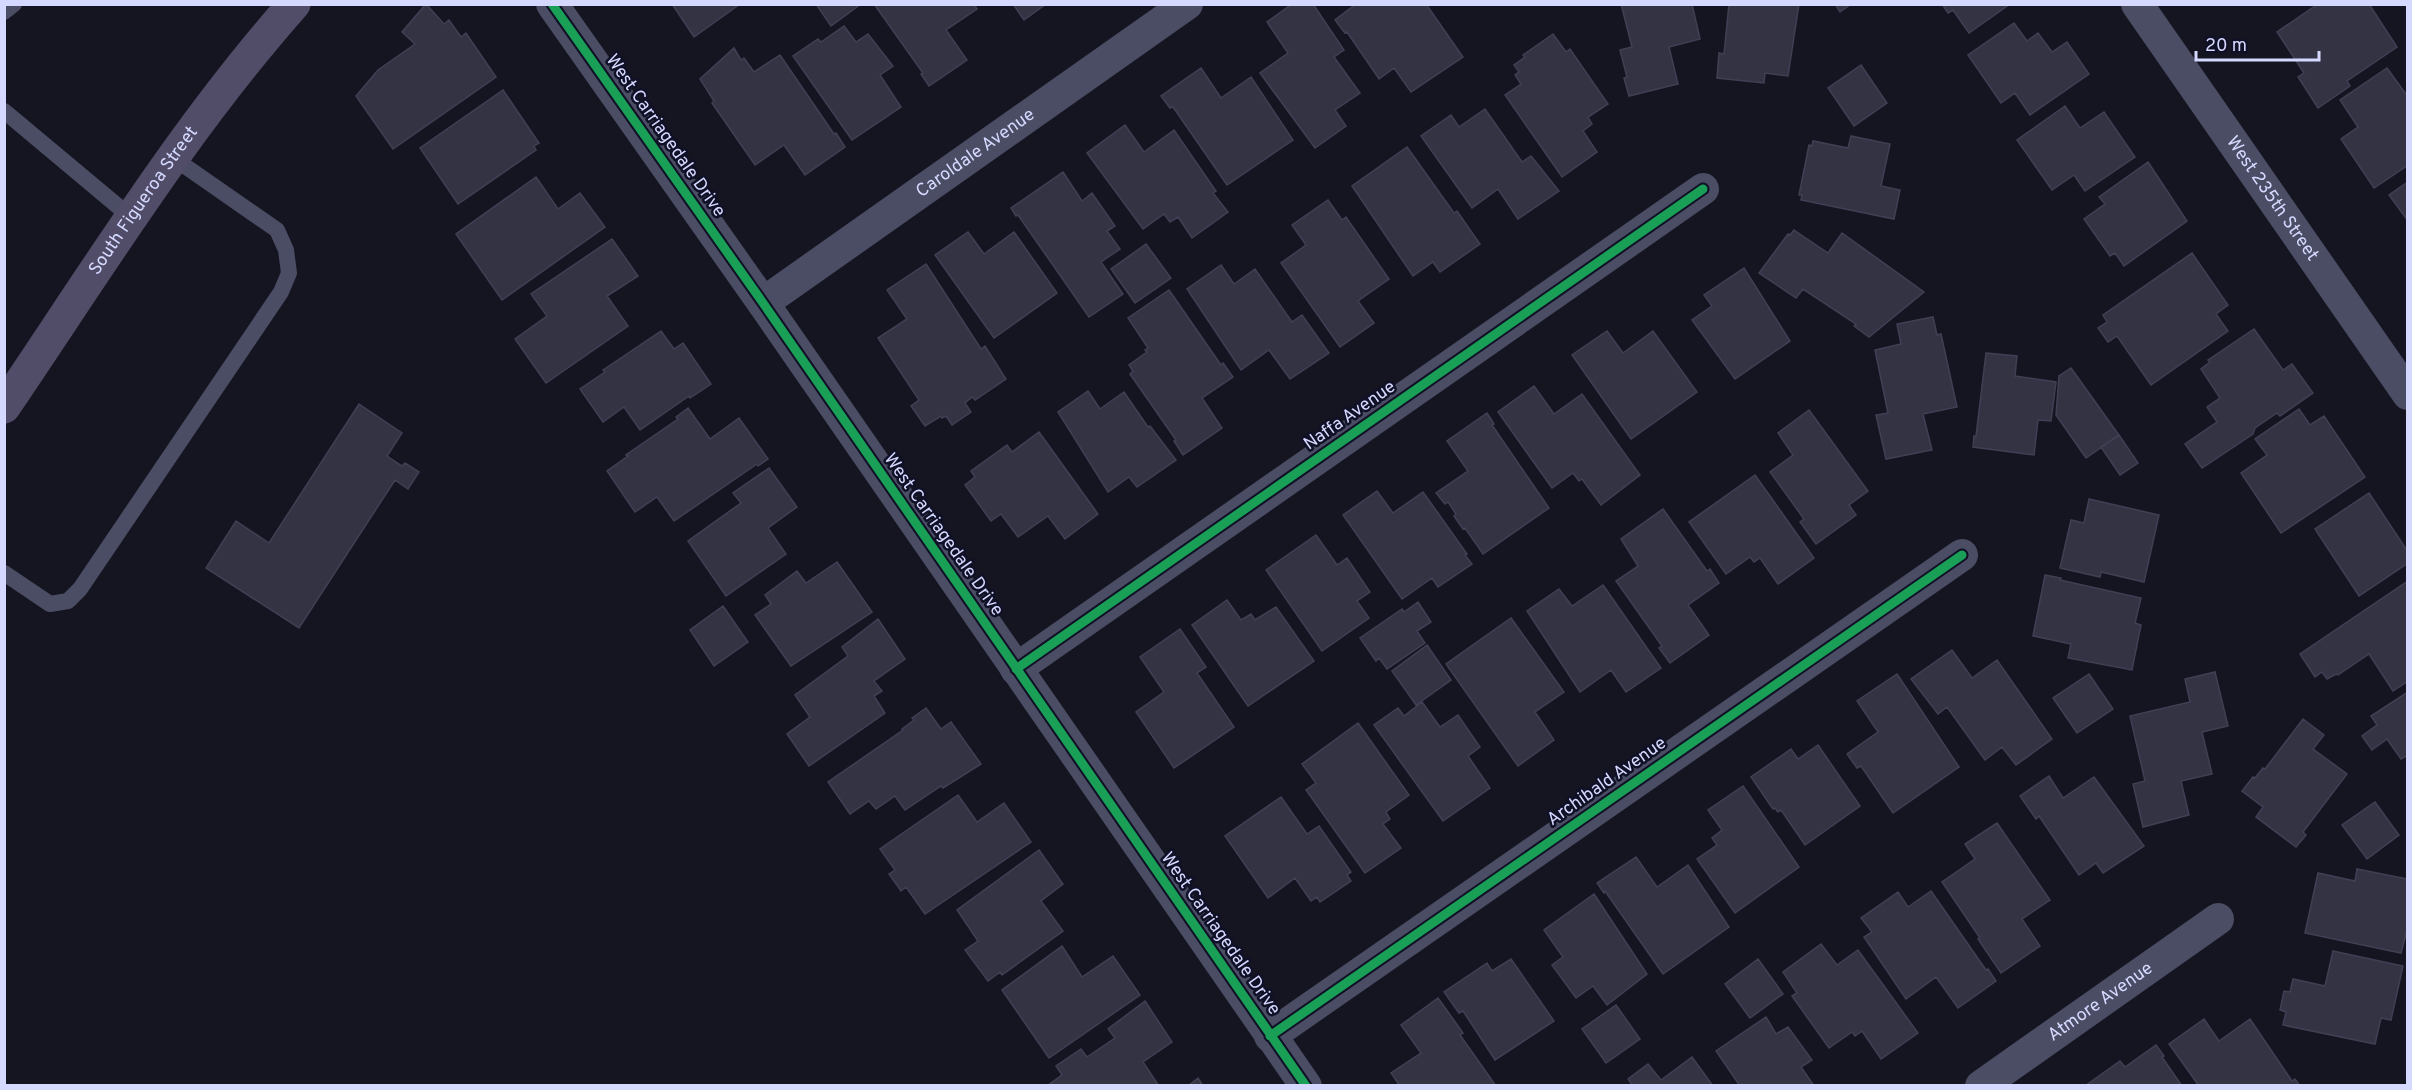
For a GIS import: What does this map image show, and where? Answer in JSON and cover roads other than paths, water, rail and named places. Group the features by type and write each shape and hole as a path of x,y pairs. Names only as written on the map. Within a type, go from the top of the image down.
{"main road":[{"name":"South Figueroa Street","path":"4,407 172,157 263,39 294,4"}],"street":[{"name":"West Carriagedale Drive","path":"552,4 763,303 1306,1086"},
{"name":"Caroldale Avenue","path":"763,303 1187,4"},
{"name":"West 235th Street","path":"2137,4 2408,394"},
{"name":"Naffa Avenue","path":"1016,669 1703,189"},
{"name":"Archibald Avenue","path":"1270,1036 1962,555"},
{"name":"Atmore Avenue","path":"1981,1086 2218,920"}],"lane":[{"path":"4,12 14,4"},
{"path":"4,111 132,218"},
{"path":"4,573 50,604 68,602 80,589 281,292 289,273 286,250 277,230 172,157"}]}
